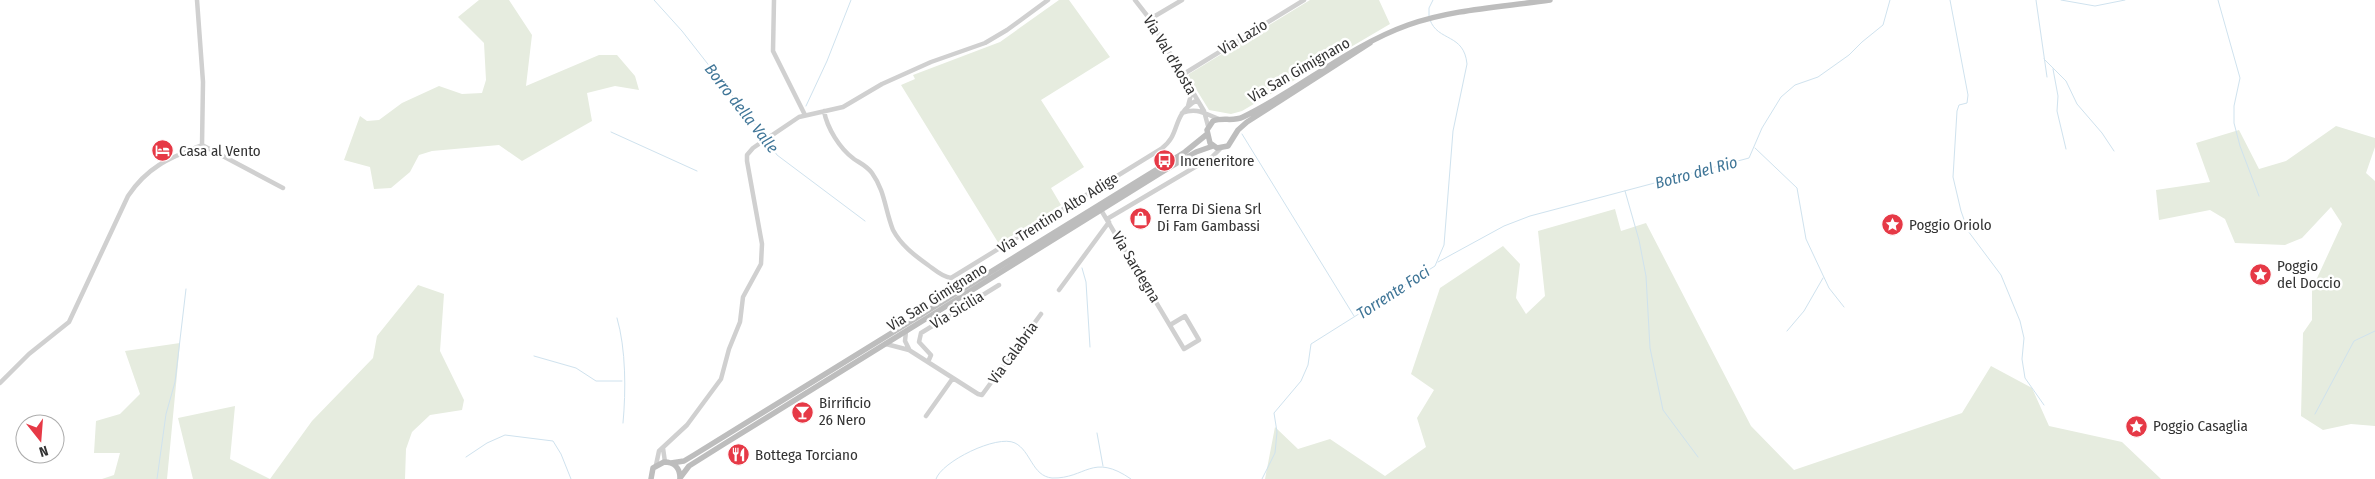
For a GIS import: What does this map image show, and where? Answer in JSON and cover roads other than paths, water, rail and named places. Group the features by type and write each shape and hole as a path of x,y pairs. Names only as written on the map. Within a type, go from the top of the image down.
{"main road":[{"path":"1370,44 1393,31 1439,17 1550,0"},
{"name":"Via San Gimignano","path":"1227,121 1243,117 1370,44"},
{"name":"Via San Gimignano","path":"1221,148 1231,144 1235,135 1247,122 1370,44"},
{"path":"1221,148 1213,146 1206,135 1208,126 1220,119 1227,121 1234,128 1235,135"},
{"name":"Via San Gimignano","path":"656,465 684,461 694,456 1185,152 1206,135"},
{"name":"Via San Gimignano","path":"680,479 685,470 695,462 1101,210 1193,154 1213,146"},
{"path":"668,462 678,469 680,479"},
{"path":"651,479 656,465"}],"street":[{"path":"197,0 203,82 202,145"},
{"path":"774,0 773,50 806,114"},
{"path":"656,465 658,453 688,424 722,377 729,349 741,319 742,297 761,262 761,241 746,158 750,150 770,135 806,114 845,106 891,80 989,41 1048,0"},
{"name":"Via Val d'Aosta","path":"1135,0 1150,19 1192,90 1204,111 1208,126"},
{"path":"1150,19 1182,0"},
{"name":"Via Lazio","path":"1182,74 1304,0"},
{"name":"Via Trentino Alto Adige","path":"1188,106 1192,90"},
{"path":"1191,110 1198,102"},
{"name":"Via Trentino Alto Adige","path":"824,111 828,126 848,153 869,169 877,181 885,199 892,226 899,238 911,252 949,278 964,271 1163,148 1172,138 1181,114 1188,106 1198,102"},
{"path":"1181,114 1191,110 1204,111"},
{"name":"Via Val d'Aosta","path":"1204,111 1220,119"},
{"path":"202,145 283,188"},
{"path":"0,383 29,354 70,322 96,262 137,183 155,166 202,145"},
{"path":"1059,290 1108,220 1212,157 1221,148"},
{"name":"Via Sardegna","path":"1101,210 1184,349 1199,340 1186,316 1170,325"},
{"name":"Via Sicilia","path":"928,362 931,355 918,342 921,333 999,285"},
{"name":"Via Calabria","path":"886,344 909,350 978,394 984,394 1042,314"},
{"path":"906,331 905,341 909,350"},
{"path":"926,416 953,378"},
{"path":"663,448 668,462"}],"waterway":[{"name":"Borro della Valle","path":"654,0 682,31 765,137"},
{"path":"806,106 827,61 851,0"},
{"name":"Torrente Foci","path":"1429,16 1429,8 1433,0"},
{"name":"Botro del Rio","path":"1438,262 1504,226 1530,216 1749,158 1762,128 1781,97 1795,85 1818,77 1849,55 1883,25 1890,0"},
{"path":"1950,0 1968,95 1967,103 1959,105 1957,111 1953,177 1968,231 2001,275 2020,321 2024,338 2022,359 2025,378 2044,405"},
{"path":"2036,0 2047,77"},
{"name":"Botro del Rio","path":"2061,0 2095,6 2125,0"},
{"path":"2218,0 2240,78 2234,106 2234,123 2240,146 2259,196"},
{"name":"Torrente Foci","path":"1262,479 1275,453 1277,432 1274,413 1301,381 1308,365 1311,344 1435,266 1444,245 1453,131 1467,64 1461,47 1439,32 1430,20"},
{"path":"2044,59 2066,81 2077,104 2102,133 2114,151"},
{"path":"2053,69 2058,96 2057,111 2066,149"},
{"path":"611,132 697,171"},
{"path":"1242,134 1354,316"},
{"name":"Borro della Valle","path":"767,140 777,155 865,221"},
{"path":"1755,148 1797,188 1806,239 1829,288 1844,307"},
{"path":"1625,191 1639,240 1646,276 1650,348 1663,410 1698,457"},
{"path":"1082,268 1086,282 1090,347"},
{"path":"1787,331 1804,311 1823,278"},
{"path":"157,479 166,414 175,382 186,289"},
{"path":"617,318 622,343 624,370 625,397 623,423"},
{"path":"2315,414 2354,341 2375,331"},
{"path":"534,356 576,368 596,381 622,381"},
{"name":"Borro della Valle","path":"1097,433 1103,466"},
{"path":"466,457 487,443 505,435 553,441 561,454 571,479"},
{"name":"Torrente Foci","path":"936,479 940,472 948,465 971,451 996,442 1007,441 1015,443 1020,447 1040,473 1045,476 1052,478 1064,477 1098,467 1118,471 1131,479"}],"place":[{"name":"Casa al Vento","path":"163,151"},
{"name":"Inceneritore","path":"1164,161"},
{"name":"Terra Di Siena Srl Di Fam Gambassi","path":"1141,218"},
{"name":"Poggio Oriolo","path":"1893,225"},
{"name":"Poggio del Doccio","path":"2261,275"},
{"name":"Birrificio 26 Nero","path":"803,412"},
{"name":"Poggio Casaglia","path":"2137,426"},
{"name":"Bottega Torciano","path":"739,455"}]}
